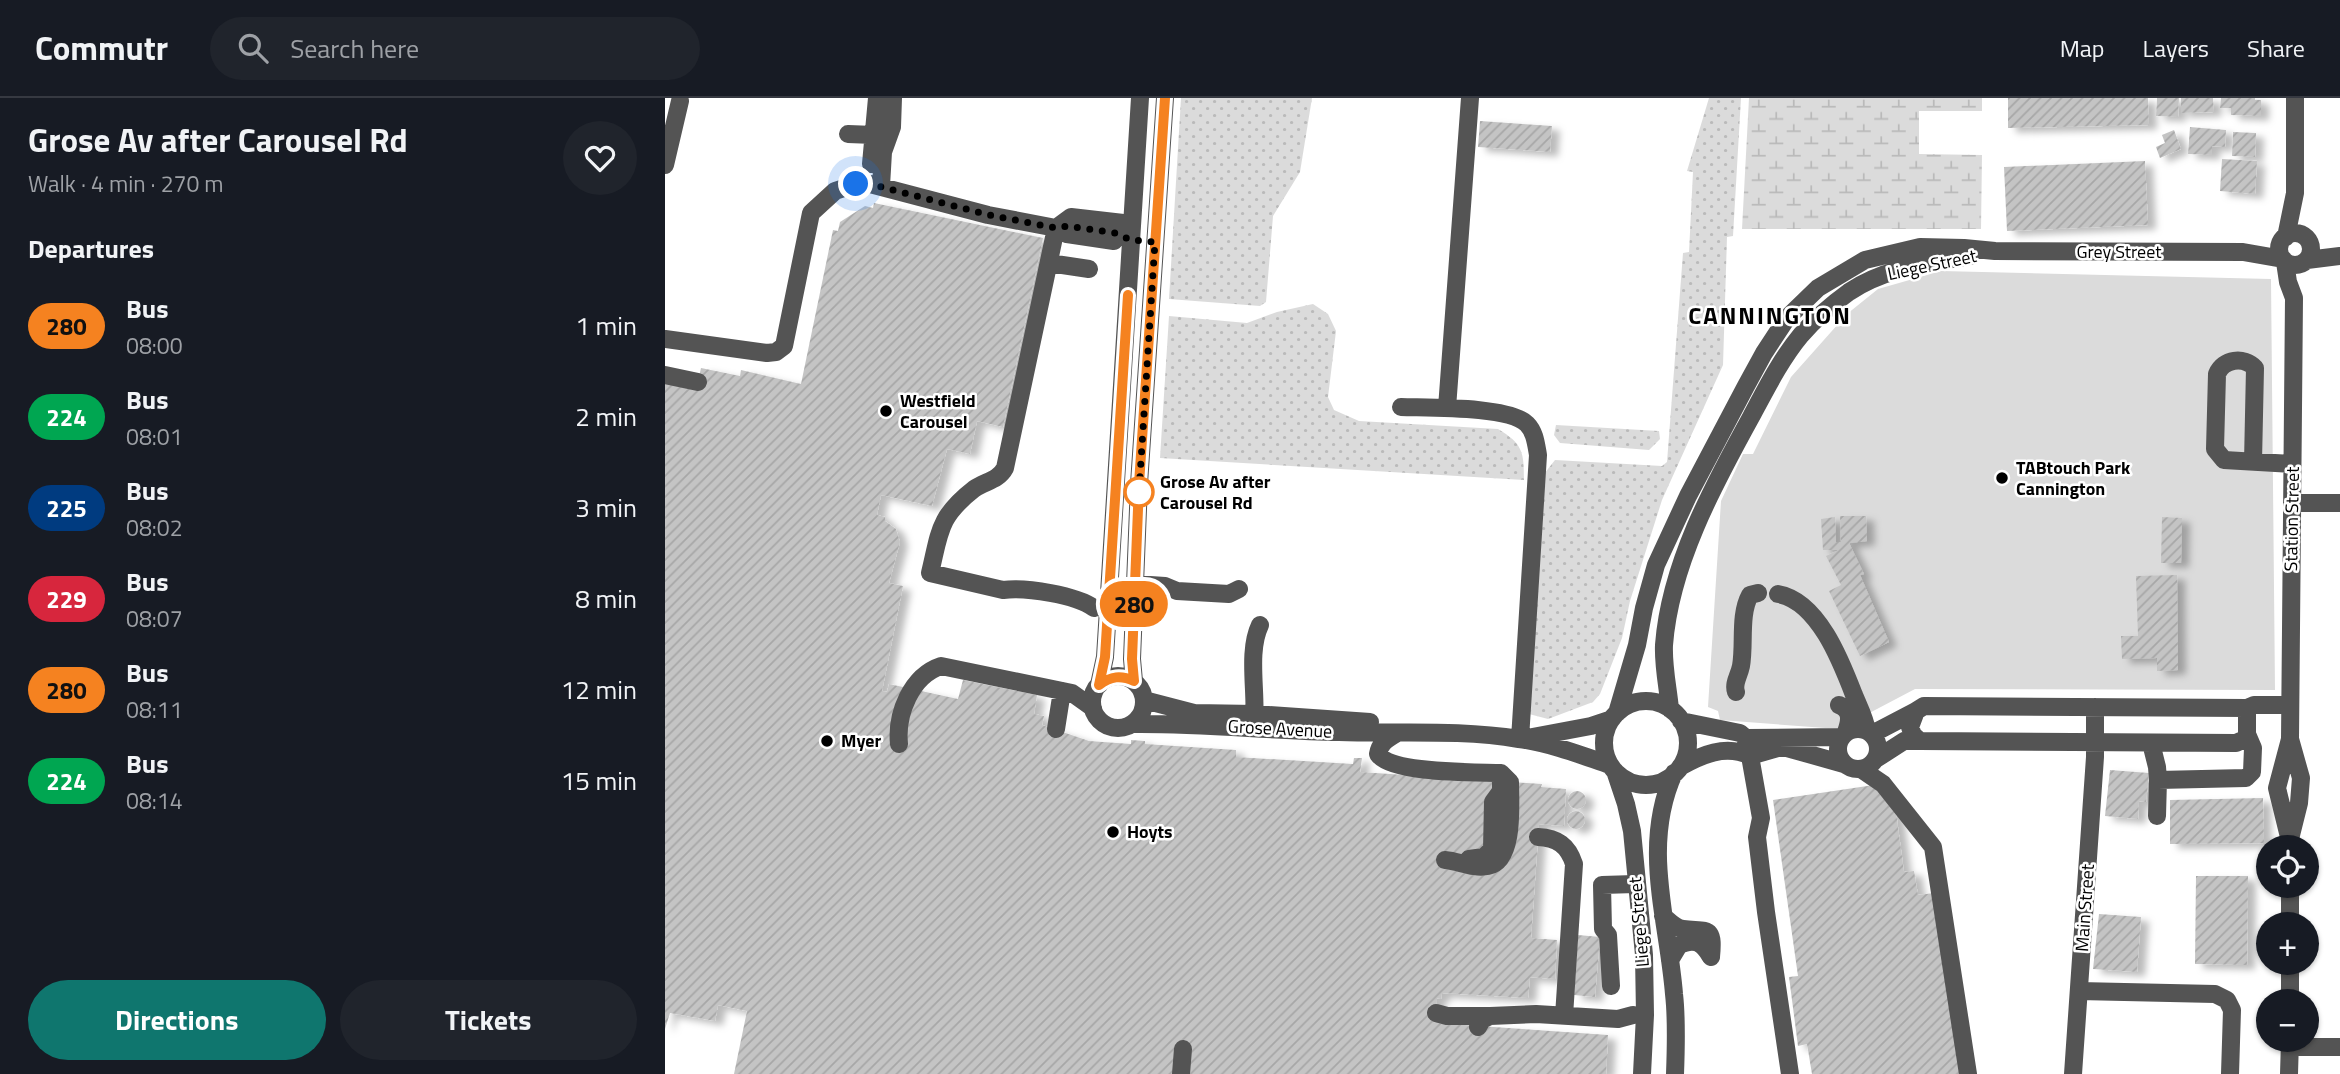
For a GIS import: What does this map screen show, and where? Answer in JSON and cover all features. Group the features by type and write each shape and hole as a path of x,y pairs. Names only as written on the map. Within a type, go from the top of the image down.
{"street":[{"path":"875,185 874,135 877,98"},
{"path":"874,135 883,125 884,98"},
{"path":"875,185 892,127 893,98"},
{"path":"1093,708 1105,657 1101,609 1140,98"},
{"path":"1134,681 1132,659 1135,584 1165,98"},
{"path":"1447,408 1470,98"},
{"path":"2295,98 2295,193 2285,238 2279,247 2284,261 2295,265 2340,256"},
{"path":"665,166 680,101"},
{"path":"848,134 874,135"},
{"path":"665,339 776,352 784,346 811,213 835,191 856,184 875,185 989,215 1056,228 1067,234 1115,241 1131,232"},
{"path":"2295,193 2311,251 2306,262"},
{"path":"1056,228 1005,468 997,478 976,488 946,516 940,529 930,573 1003,590 1012,597 1083,611 1101,609 1134,612"},
{"path":"1131,232 1155,242"},
{"path":"2285,238 2294,233 2340,249"},
{"name":"Grey Street","path":"2243,252 2285,238"},
{"name":"Liege Street","path":"1614,716 1637,645 1656,565 1688,496 1746,386 1787,318 1818,288 1864,260 1920,247 1994,251"},
{"name":"Grey Street","path":"1994,251 2243,252 2284,261"},
{"name":"Liege Street","path":"1675,715 1664,645 1685,557 1703,509 1778,368 1801,335 1828,307 1852,290 1878,276 1994,251"},
{"name":"Station Street","path":"2284,261 2294,299"},
{"name":"Station Street","path":"2288,835 2277,788 2290,738 2294,299 2306,262"},
{"path":"1049,263 1089,269"},
{"path":"2253,462 2255,368 2245,361 2227,362 2220,366 2217,374 2215,449 2224,460 2253,462 2292,464"},
{"path":"665,375 698,382"},
{"path":"1401,407 1512,414 1527,424 1535,437 1538,455 1520,739"},
{"path":"2292,503 2340,503"},
{"path":"1135,584 1165,586"},
{"path":"1736,692 1734,686 1747,663 1750,628 1746,602 1750,595 1758,593"},
{"path":"1778,594 1794,599 1818,626 1839,666 1878,748 1860,764"},
{"path":"913,690 917,681 927,671 941,667 1042,686 1067,692 1093,708 1104,724 1113,728 1123,728 1139,718 1144,701 1143,693 1134,681 1125,677 1107,679 1098,687 1067,692"},
{"path":"1255,720 1256,691"},
{"path":"1056,729 1067,692"},
{"name":"Grose Avenue","path":"1144,701 1194,713 1353,733 1429,731 1520,739 1613,768"},
{"path":"1787,1072 1762,913 1757,837 1761,818 1750,756 1751,748 1740,733 1675,715 1647,701 1631,704 1614,716 1605,732 1604,742 1613,768 1628,781 1644,785 1660,782 1695,759 1725,750 1735,750 1750,756 1787,748 1860,764 1904,741 2236,743 2241,742 2247,734"},
{"path":"1839,705 1849,713 1849,723 1838,748 1840,759 1860,764 1883,784 1933,847 1968,1074"},
{"path":"1746,738 1844,734 1857,729 1870,732 1924,706 2247,708 2253,705 2290,705"},
{"name":"Main Street","path":"2073,1074 2095,707"},
{"path":"2158,780 2246,779 2252,772 2253,748 2247,734 2247,708"},
{"path":"1916,711 1910,727 1913,735 1920,741"},
{"path":"1675,715 1687,744 1677,770"},
{"name":"Grose Avenue","path":"1520,739 1591,726 1614,716"},
{"name":"Grose Avenue","path":"1132,724 1255,720 1413,724 1429,731"},
{"path":"1353,733 1366,747 1373,764 1503,782"},
{"path":"1386,766 1378,754 1380,747 1397,733"},
{"path":"2151,743 2157,766 2157,816"},
{"name":"Liege Street","path":"1613,768 1632,831 1635,884 1644,955 1639,1015 1643,1065"},
{"name":"Liege Street","path":"1675,1074 1675,994 1657,873 1658,830 1666,792 1677,770"},
{"path":"1503,782 1506,852 1501,859 1488,866 1470,866 1454,861 1484,857 1492,849 1493,802 1503,782"},
{"path":"1538,837 1552,838 1562,843 1571,852 1574,864 1565,1005"},
{"path":"1611,986 1608,935 1603,929 1602,885 1635,884"},
{"path":"1663,916 1675,926 1704,930 1713,941 1711,957 1703,944 1696,941 1679,945 1670,960"},
{"path":"2079,991 2215,994 2227,1000 2232,1010 2230,1074"},
{"path":"1444,1018 1484,1021 1536,1014 1553,1006 1565,1005 1619,1010 1639,1015"},
{"path":"1520,1029 1525,1023 1532,1022 1620,1028 1630,1033 1638,1042 1643,1065"},
{"path":"2319,1045 2340,1047"},
{"path":"1181,1074 1183,1049"},
{"path":"2289,1074 2290,1052"}],"green space":[{"path":"1181,98 1312,98 1300,172 1273,216 1266,302 1260,306 1169,299"},
{"path":"1709,98 1741,98 1733,236 1727,237 1723,365 1662,500 1630,601 1622,638 1600,694 1593,702 1548,719 1529,714 1544,474 1555,460 1662,466 1667,462 1683,253 1689,252 1693,172 1687,171"},
{"path":"1749,98 1982,98 1982,111 1919,111 1919,154 1982,155 1981,229 1742,229"},
{"name":"TABtouch Park Cannington","path":"1941,271 2271,279 2275,690 1915,689 1839,729 1720,720 1718,711 1708,707 1721,501 1743,454 1753,454 1791,377 1847,314 1878,289"},
{"path":"1313,304 1328,314 1336,331 1328,397 1334,410 1359,421 1498,429 1517,444 1522,456 1524,480 1160,458 1169,316 1247,323 1277,312"},
{"path":"1556,425 1659,431 1660,439 1649,450 1560,443 1554,435"}],"building":[{"path":"2008,98 2148,98 2149,125 2008,128"},
{"path":"2157,98 2179,98 2178,117 2156,116"},
{"path":"2181,98 2213,98 2214,112 2181,113"},
{"path":"2221,98 2261,100 2261,116 2231,115 2231,108 2220,108"},
{"path":"1480,121 1552,126 1550,152 1478,147"},
{"path":"2190,127 2226,130 2225,147 2212,146 2212,155 2188,154"},
{"path":"2174,130 2181,149 2160,158 2156,147 2165,143 2162,135"},
{"path":"2233,132 2256,133 2255,157 2232,156"},
{"path":"2222,159 2257,161 2255,194 2220,191"},
{"path":"2145,161 2148,225 2007,231 2004,167"},
{"name":"Westfield Carousel","path":"874,203 1043,238 1003,427 977,421 970,454 947,449 932,506 881,495 877,515 885,517 885,521 896,529 900,542 889,583 903,586 882,691 887,692 889,684 958,699 963,680 1037,695 1034,714 1044,716 1042,725 1089,741 1131,744 1131,740 1145,741 1145,744 1236,750 1236,757 1353,764 1354,758 1362,758 1360,772 1542,784 1541,787 1566,789 1564,826 1539,824 1531,938 1557,940 1555,979 1530,977 1528,998 1442,993 1441,999 1437,998 1436,1023 1608,1035 1606,1074 734,1074 747,1011 718,1005 715,1021 670,1013 665,1029 665,383 696,390 701,368 740,376 741,370 801,384 833,230 838,231 840,222 865,206 873,208"},
{"path":"1840,516 1866,516 1867,541 1849,543 1864,574 1860,575 1889,642 1860,656 1829,591 1841,585 1826,556 1839,550 1823,550 1821,519 1835,517 1836,542 1841,542"},
{"path":"2162,517 2182,518 2181,563 2161,563"},
{"path":"2177,575 2178,670 2157,671 2157,658 2122,659 2121,636 2138,636 2136,576"},
{"path":"2110,770 2149,773 2146,802 2139,801 2138,819 2105,816"},
{"path":"1874,785 1896,812 1904,872 1914,871 1918,895 1934,893 1960,1074 1812,1074 1807,1044 1798,1046 1789,977 1798,976 1773,800"},
{"path":"1573,791 1581,791 1586,800 1584,807 1573,809 1568,804 1568,796"},
{"path":"2263,798 2264,835 2256,835 2256,843 2170,844 2170,800"},
{"path":"1576,811 1583,813 1583,827 1576,829 1569,827 1567,820 1569,813"},
{"path":"2196,876 2248,876 2247,965 2195,964"},
{"path":"2099,914 2141,917 2137,972 2093,969"},
{"path":"1578,935 1600,937 1595,997 1574,995"}],"bus line":[{"name":"280","path":"1128,295 1105,657 1099,685 1116,677 1134,681 1132,659 1139,484 1165,98"}],"place":[{"name":"Westfield Carousel","path":"886,411"},
{"name":"TABtouch Park Cannington","path":"2002,478"},
{"name":"Grose Av after Carousel Rd","path":"1139,492"},
{"name":"Myer","path":"827,741"},
{"name":"Hoyts","path":"1113,832"}],"district":[{"name":"CANNINGTON","path":"1770,316"}],"route":[{"path":"856,184 870,184 960,208 1056,228 1085,228 1115,233 1131,240 1155,242 1139,492"}]}
